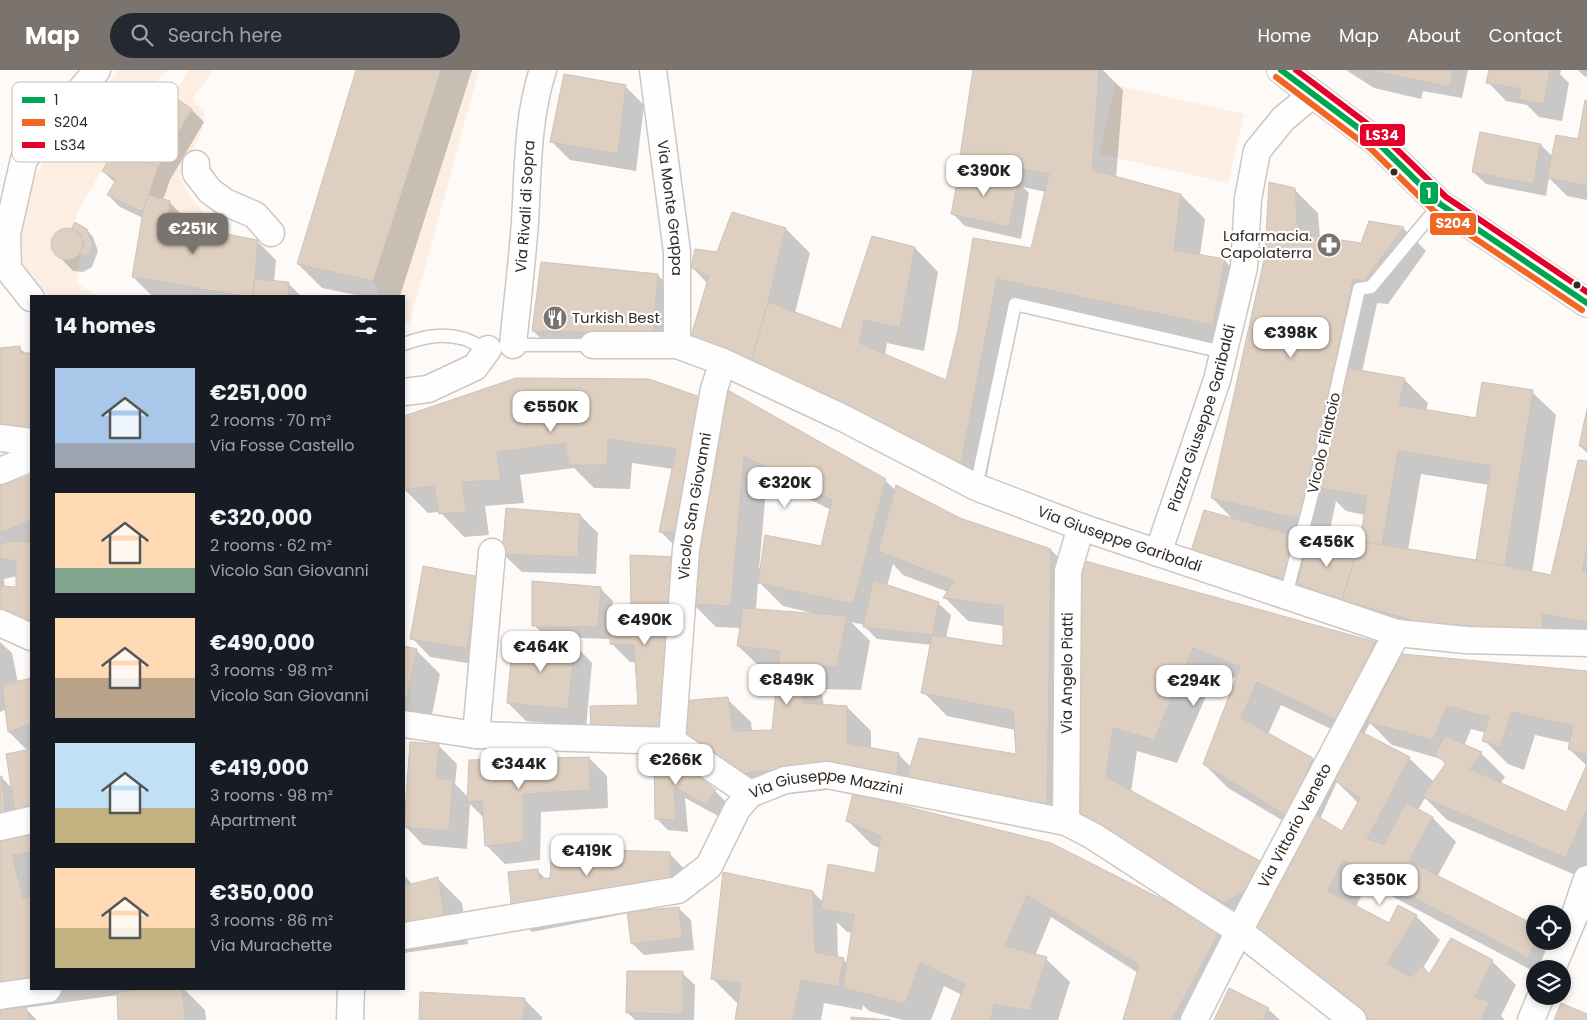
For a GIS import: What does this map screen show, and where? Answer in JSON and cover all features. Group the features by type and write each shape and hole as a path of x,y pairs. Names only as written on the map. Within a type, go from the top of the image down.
{"main road":[{"path":"1281,70 1377,142 1440,204 1587,303"}],"street":[{"path":"87,82 97,70"},
{"name":"Via Rivali di Sopra","path":"500,347 524,241 530,133 538,83 543,70"},
{"name":"Via Monte Grappa","path":"653,70 676,252 676,345"},
{"name":"Piazza Giuseppe Garibaldi","path":"1158,553 1216,380 1244,267 1248,199 1257,151 1283,118 1313,94"},
{"path":"23,162 7,234 8,269 30,297"},
{"path":"196,164 196,173 210,191 225,202 255,214 271,233"},
{"name":"Via Giuseppe Garibaldi","path":"593,345 676,345 723,362 843,418 976,487 1081,527 1397,633 1466,640 1587,643"},
{"path":"405,392 428,389 475,367 500,347"},
{"name":"Vicolo San Giovanni","path":"672,741 686,549 714,389 723,362"},
{"path":"0,438 30,442"},
{"path":"0,470 30,458"},
{"name":"Via Angelo Piatti","path":"1066,822 1068,571 1081,527"},
{"path":"476,735 492,552"},
{"path":"0,623 30,637"},
{"name":"Via Vittorio Veneto","path":"1194,1020 1397,633"},
{"path":"405,724 476,735 672,741 750,794"},
{"name":"Via Giuseppe Mazzini","path":"405,936 678,890 709,866 737,809 750,794 785,780 827,775 1066,822 1093,836 1239,931 1353,1020"},
{"path":"0,827 30,820"},
{"path":"1557,960 1581,917 1587,880"},
{"path":"0,996 41,990"},
{"path":"350,1020 351,990"},
{"path":"1531,1020 1537,1005"}],"lane":[{"name":"Vicolo Filatoio","path":"1286,595 1316,479 1359,289 1372,288 1440,204"},
{"path":"976,487 1015,304 1223,352"},
{"path":"405,344 422,337 444,335 500,347 593,345"}],"shaded area":[{"path":"119,70 169,70 155,82 109,82"},
{"path":"189,70 214,70 193,97 195,102 204,111 203,127 192,154 189,169 179,177 192,199 221,233 167,223 148,195 161,162 178,162 178,133 192,109 178,99 178,87"},
{"path":"441,70 479,70 410,322 405,322 405,295 380,295 373,281"},
{"path":"1115,85 1244,114 1228,183 1099,154"},
{"path":"107,162 81,205 72,228 61,229 54,234 51,241 55,255 61,259 70,260 80,255 77,284 97,295 48,295 35,286 20,263 19,211 42,163"}],"building":[{"path":"356,70 441,70 373,281 297,264"},
{"path":"973,70 1099,70 1092,170 1181,194 1174,250 1225,259 1213,325 997,279 961,463 751,362 768,302 841,329 872,236 915,247 900,328 864,320 859,343 946,380 958,330 973,238 1031,248 1049,174 960,156"},
{"path":"1370,70 1399,70 1397,76"},
{"path":"1399,70 1453,70 1450,87 1397,76"},
{"path":"1489,70 1550,70 1544,104 1519,99 1521,89 1486,83"},
{"path":"564,74 626,85 618,154 550,142"},
{"path":"178,99 192,109 178,133"},
{"path":"1585,100 1587,100 1587,186 1547,178 1556,135 1578,139"},
{"path":"1480,132 1541,144 1533,184 1472,172"},
{"path":"107,162 148,162 158,167 143,212 107,195 116,180 102,171"},
{"path":"146,162 161,162 158,167"},
{"path":"960,167 1018,180 1009,227 951,214"},
{"path":"1269,182 1295,188 1298,234 1361,243 1369,221 1404,227 1364,281 1353,279 1303,520 1211,498 1265,255"},
{"path":"148,195 170,201 167,223 258,240 253,295 237,295 132,277 143,212"},
{"path":"732,212 786,228 751,362 691,336 709,276 691,268 695,249 717,252"},
{"path":"75,222 87,229 93,245 87,255 80,255 84,245 81,235 72,228"},
{"path":"67,228 79,232 83,244 79,256 67,260 55,256 51,244 55,232"},
{"path":"541,262 658,274 653,334 532,331"},
{"path":"255,279 289,282 288,295 253,295"},
{"path":"20,346 20,353 30,353 30,436 0,435 0,348"},
{"path":"1347,368 1405,378 1399,405 1476,418 1482,382 1533,390 1505,566 1476,560 1491,466 1398,451 1382,545 1360,541 1367,496 1321,488"},
{"path":"516,378 649,379 706,399 682,533 659,532 676,449 608,439 607,465 569,465 565,443 497,452 501,480 462,482 466,512 439,514 434,486 405,490 405,416"},
{"path":"724,388 886,479 853,604 758,583 765,535 821,546 832,500 744,456 731,606 691,604"},
{"path":"1587,409 1587,448 1579,446"},
{"path":"1578,460 1587,461 1587,549 1582,571 1587,572 1587,622 1542,614 1543,630 1422,623 1342,600 1360,541 1476,560 1551,575"},
{"path":"30,475 30,520 0,533 0,486"},
{"path":"896,485 960,518 1051,549 1047,804 905,783 919,738 1016,754 1013,711 921,693 932,635 1003,646 1003,606 943,598 954,581 878,551"},
{"path":"506,508 580,514 578,557 502,554"},
{"path":"1204,510 1297,536 1287,580 1191,551"},
{"path":"1309,538 1357,550 1342,600 1297,584"},
{"path":"11,541 30,542 30,629 0,617 0,586 16,587 16,561 0,558 0,544"},
{"path":"630,555 677,557 668,729 591,732 590,706 638,705 634,645 610,644 610,606 631,607"},
{"path":"1082,560 1376,642 1336,720 1257,682 1241,718 1313,758 1287,816 1203,764 1240,667 1193,648 1154,740 1113,728 1106,777 1262,862 1243,893 1224,903 1079,817 1075,569"},
{"path":"423,566 480,577 467,648 410,639"},
{"path":"873,580 939,602 932,635 863,627"},
{"path":"532,581 601,587 598,627 532,626"},
{"path":"743,608 847,616 837,666 798,666 804,703 847,706 847,743 899,753 896,780 813,766 737,774 680,730 680,701 728,697 733,731 772,730 780,651 737,646"},
{"path":"513,638 575,643 568,709 507,703"},
{"path":"405,646 417,649 407,697 405,696"},
{"path":"1402,654 1587,671 1587,755 1568,749 1573,726 1512,712 1500,747 1482,741 1489,717 1447,706 1433,740 1367,722"},
{"path":"30,678 30,724 8,732 2,685"},
{"path":"1356,729 1410,757 1367,839 1384,844 1406,802 1433,817 1409,861 1526,920 1526,950 1531,950 1528,958 1343,860 1328,891 1389,923 1398,905 1417,915 1387,964 1411,977 1422,965 1429,974 1451,938 1493,960 1475,997 1489,1002 1481,1020 1370,1020 1251,931 1311,812 1342,831 1360,798 1331,778"},
{"path":"1445,736 1482,752 1470,769 1566,812 1587,764 1587,808 1566,858 1422,797 1446,763 1435,755"},
{"path":"410,742 439,744 436,778 453,780 449,831 405,827"},
{"path":"30,749 30,810 15,813 6,754"},
{"path":"654,753 667,753 716,790 705,804 674,787 676,820 655,819"},
{"path":"589,757 590,790 523,794 523,842 485,846 482,801 467,802 469,760"},
{"path":"2,776 6,819 0,820 0,777"},
{"path":"853,793 1051,843 1221,929 1172,1020 1123,1020 1139,965 1027,895 1005,946 1047,957 1030,1011 994,1004 991,1020 951,1020 965,984 920,963 905,1004 843,988 854,915 821,909 828,864 875,873 881,836 846,821"},
{"path":"30,830 30,852 12,855 23,898 30,897 30,981 0,985 0,836"},
{"path":"552,848 670,852 670,883 512,914 508,872 538,869 539,879 550,878"},
{"path":"723,872 813,891 815,952 844,958 838,987 801,980 793,1020 735,1020 741,983 711,979"},
{"path":"438,877 445,920 405,926 405,886"},
{"path":"679,907 682,938 631,944 627,912"},
{"path":"627,971 683,971 683,1014 626,1013"},
{"path":"1229,988 1269,1008 1263,1020 1214,1020"},
{"path":"182,990 185,1020 118,1020 117,992"},
{"path":"420,992 525,998 523,1020 419,1020"},
{"path":"1560,1005 1566,1005 1587,1014 1587,1020 1554,1020"},
{"path":"26,1007 30,1020 0,1020 0,1010"},
{"path":"851,1017 890,1020 851,1020"}],"transit line":[{"name":"1","path":"1281,70 1377,142 1440,204 1587,303"},
{"name":"LS34","path":"1296,70 1382,135 1446,197 1587,292"},
{"name":"S204","path":"1276,77 1371,149 1434,211 1582,310"}],"place":[{"name":"Lafarmacia. Capolaterra","path":"1329,245"},
{"name":"Turkish Best","path":"555,318"}]}
